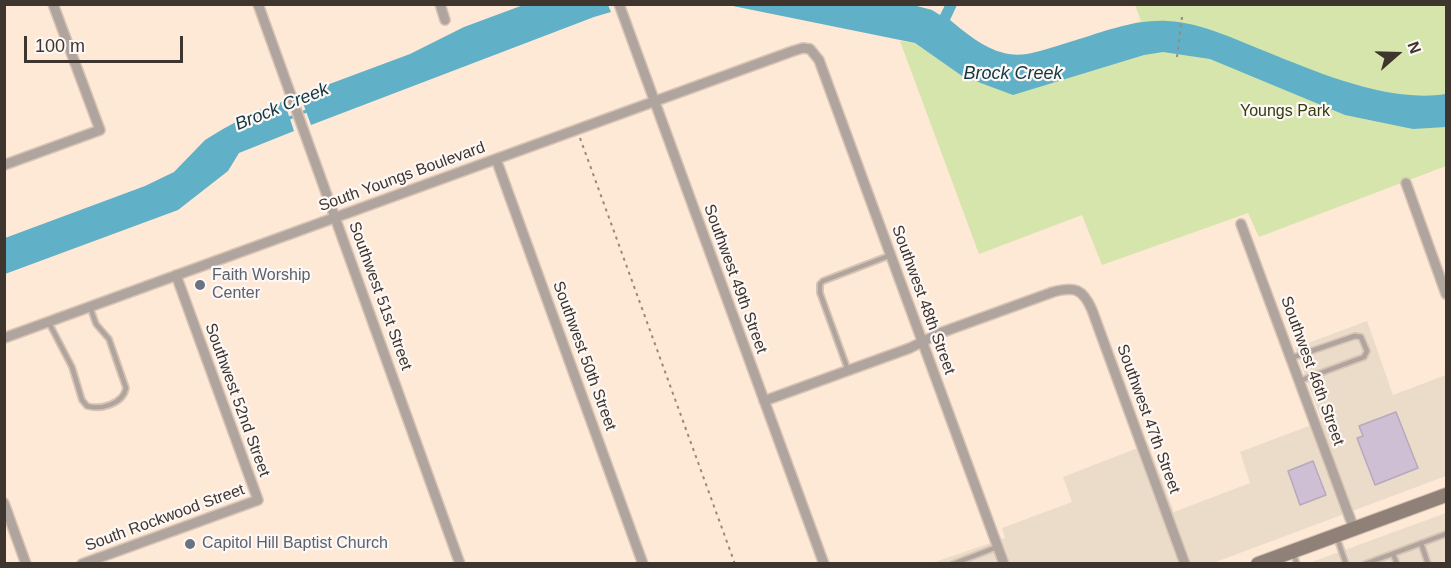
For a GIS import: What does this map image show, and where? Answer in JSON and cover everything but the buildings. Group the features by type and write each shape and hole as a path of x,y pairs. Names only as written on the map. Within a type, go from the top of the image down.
{"main road":[{"path":"1258,564 1295,557 1336,535 1445,499"}],"street":[{"path":"4,165 100,130 53,4"},
{"name":"Southwest 51st Street","path":"258,4 460,564"},
{"path":"440,4 445,20"},
{"name":"Southwest 49th Street","path":"619,6 824,564"},
{"name":"South Youngs Boulevard","path":"4,338 654,100 793,51 803,48 810,49"},
{"name":"Southwest 48th Street","path":"810,49 819,60 1004,564"},
{"name":"Southwest 50th Street","path":"496,159 644,564"},
{"path":"1406,183 1446,294"},
{"name":"Southwest 46th Street","path":"1241,224 1354,529"},
{"name":"Southwest 52nd Street","path":"176,275 258,500"},
{"name":"Southwest 47th Street","path":"922,342 940,333 1063,289 1076,290 1088,300 1185,564"},
{"path":"764,400 922,342"},
{"name":"South Rockwood Street","path":"82,564 258,500"},
{"path":"4,503 26,564"}],"lane":[{"path":"848,370 820,292 820,284 822,281 891,255"},
{"path":"48,321 72,367 82,400 87,406 94,408 105,406 118,401 126,388 109,339 96,324 90,307"},
{"path":"1291,358 1355,336 1361,337 1367,351 1364,357 1299,381"},
{"path":"1367,563 1446,534"},
{"path":"1336,535 1346,564"},
{"path":"1421,543 1428,564"},
{"path":"953,564 997,547"},
{"path":"1393,554 1396,564"}],"path":[{"path":"1177,57 1182,17"},
{"path":"577,129 735,564"}],"shaded area":[{"path":"1367,321 1393,395 1446,375 1446,476 1213,563 929,564 1005,538 1002,528 1072,502 1063,477 1148,444 1174,512 1250,483 1240,452 1322,421 1295,348"},
{"path":"1446,513 1446,563 1309,563"}],"green space":[{"name":"Youngs Park","path":"1135,5 1446,5 1446,166 1259,237 1248,213 1102,265 1082,215 979,254 900,41 915,43 962,76 1141,21"}],"water":[{"name":"Brock Creek","path":"526,4 608,5 611,12 311,125 300,95 410,54 464,27"},
{"name":"Brock Creek","path":"728,5 913,5 932,10 940,15 945,5 957,5 950,20 989,48 1017,55 1037,52 1125,25 1153,21 1180,22 1218,32 1309,69 1355,84 1401,94 1424,96 1446,94 1446,127 1413,129 1345,115 1210,59 1163,52 1144,55 1013,95 962,76 915,43"},
{"name":"Brock Creek","path":"284,101 294,131 239,153 228,171 178,210 5,274 5,238 145,186 174,172 205,140 254,112"}],"waterway":[{"name":"Brock Creek","path":"287,119 309,110"}],"place":[{"name":"Faith Worship Center","path":"200,285"},
{"name":"Capitol Hill Baptist Church","path":"190,544"}]}
